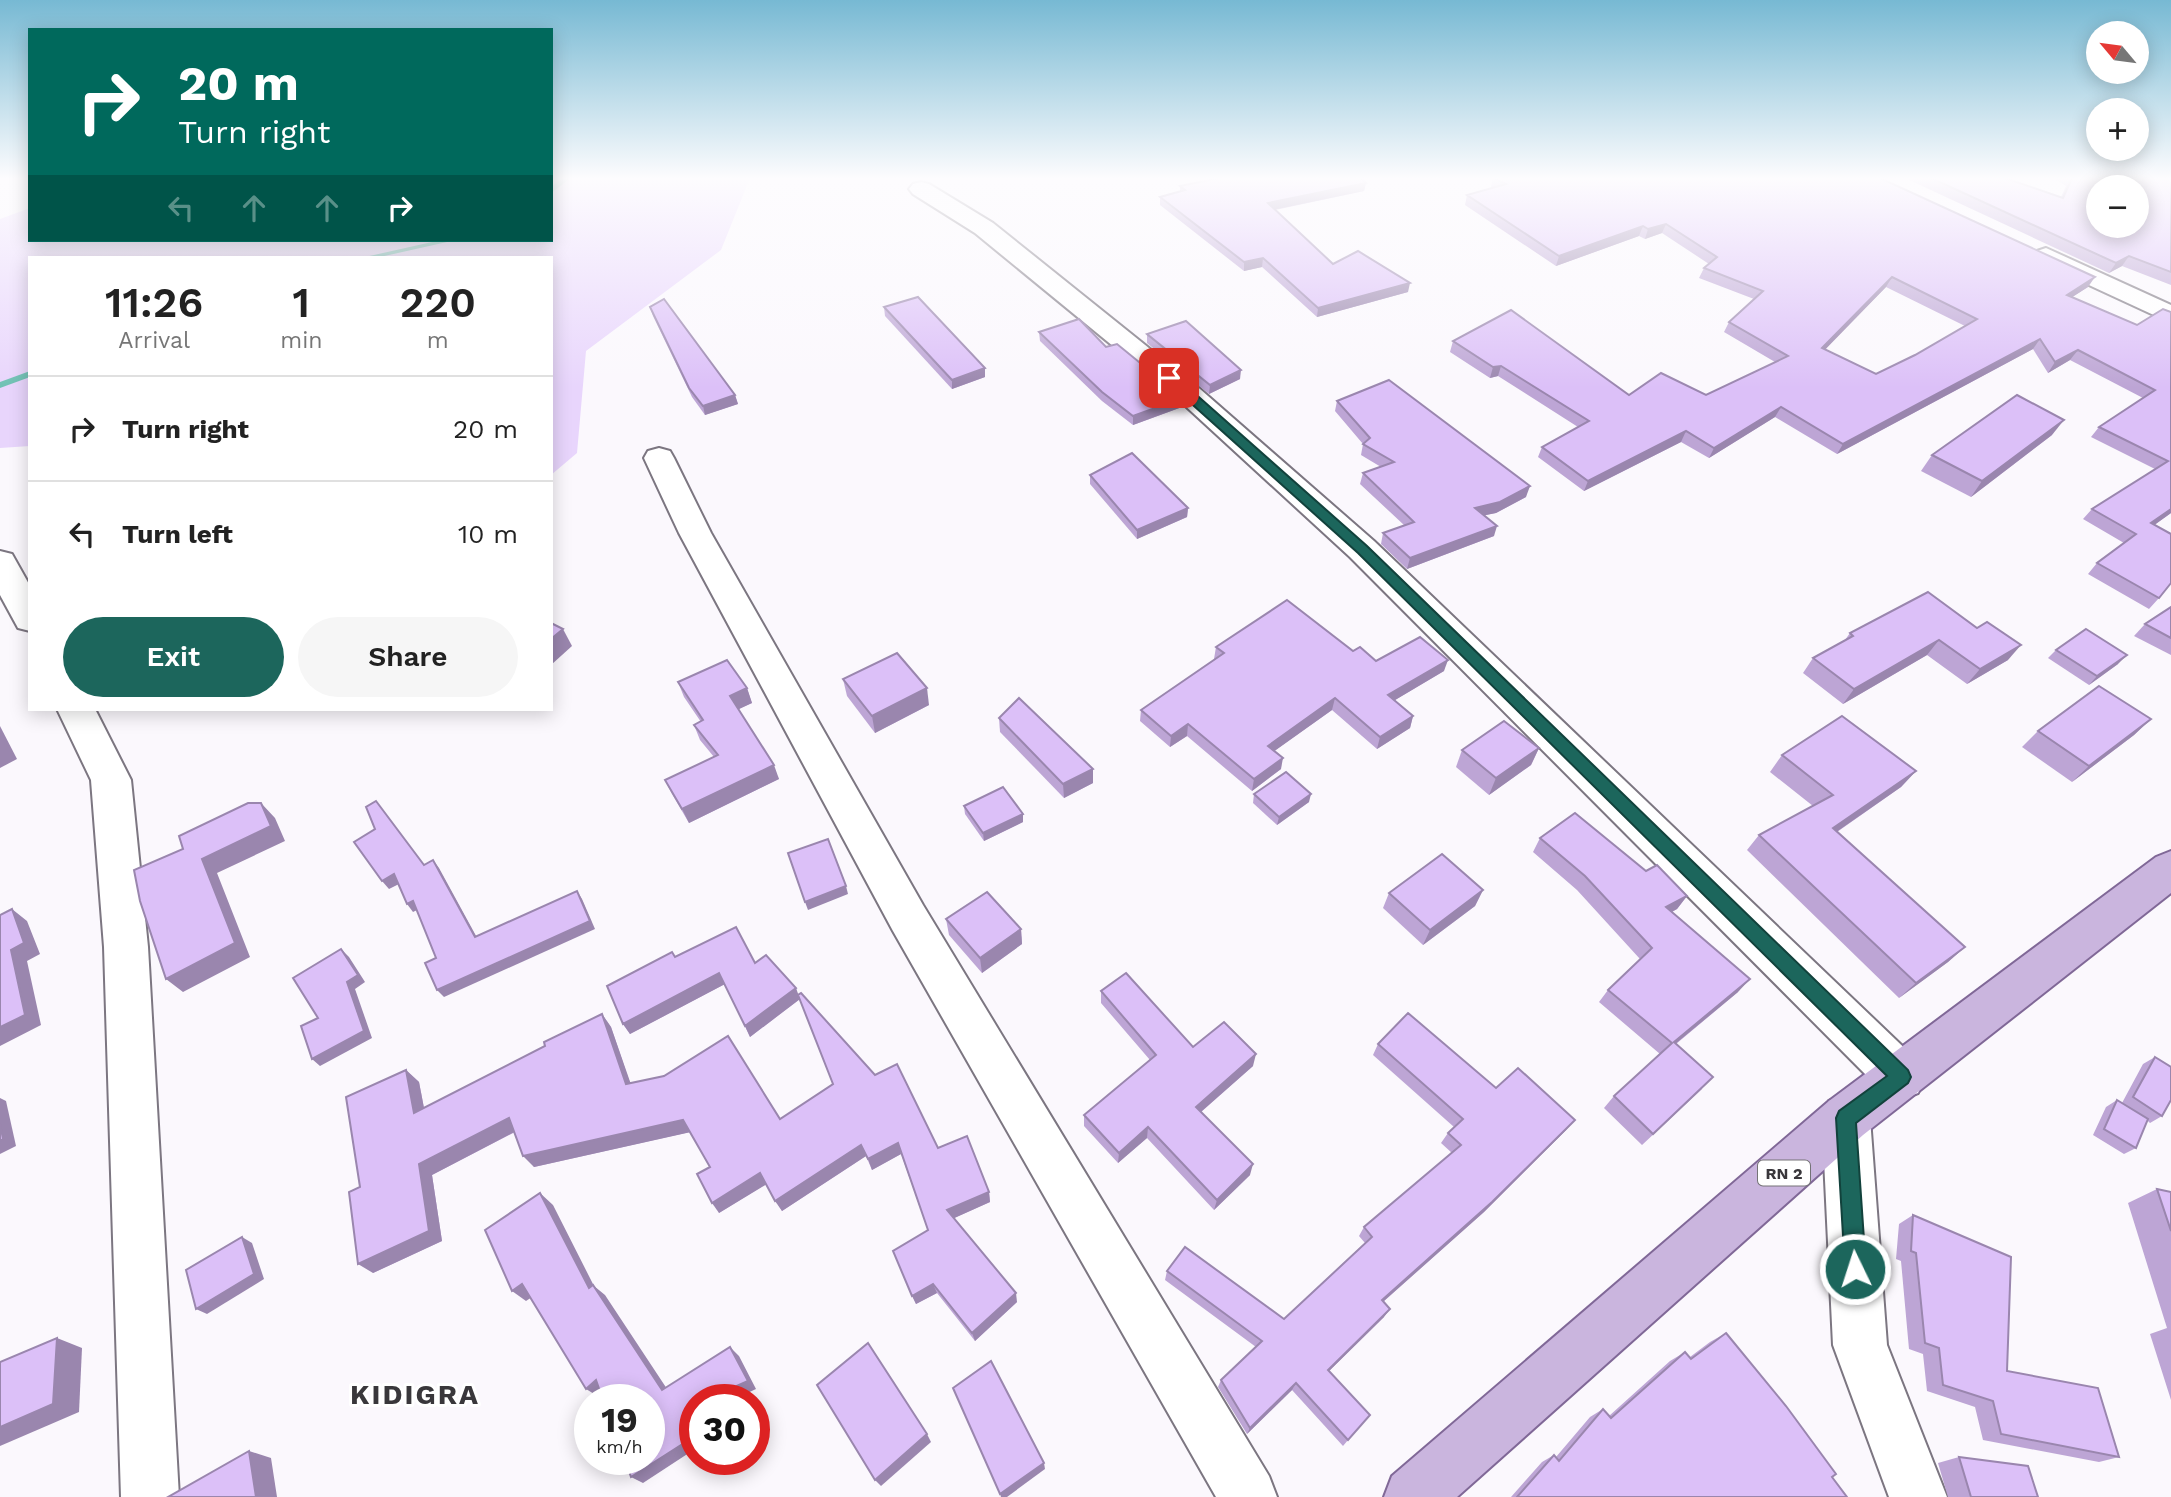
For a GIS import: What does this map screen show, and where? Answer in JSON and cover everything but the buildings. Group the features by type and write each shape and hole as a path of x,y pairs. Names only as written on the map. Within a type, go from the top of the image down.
{"main road":[{"name":"RN 2","path":"1413,1497 1846,1118 2171,869"}],"street":[{"path":"1009,248 1190,394 1362,550 1901,1077"},
{"path":"2029,248 2171,315"},
{"path":"659,458 695,533 908,918 1248,1497"},
{"path":"0,562 28,615"},
{"path":"77,711 111,780 126,947 150,1497"},
{"path":"1846,1118 1860,1345 1918,1497"}],"shaded area":[{"path":"0,248 722,248 586,351 577,453 553,473 553,256 28,256 28,446 0,448"}],"waterway":[{"path":"374,256 414,248"},
{"path":"0,385 28,375"}],"district":[{"name":"KIDIGRA","path":"415,1394"}],"route":[{"path":"1169,378 1362,550 1901,1077 1846,1118 1855,1269"}]}
